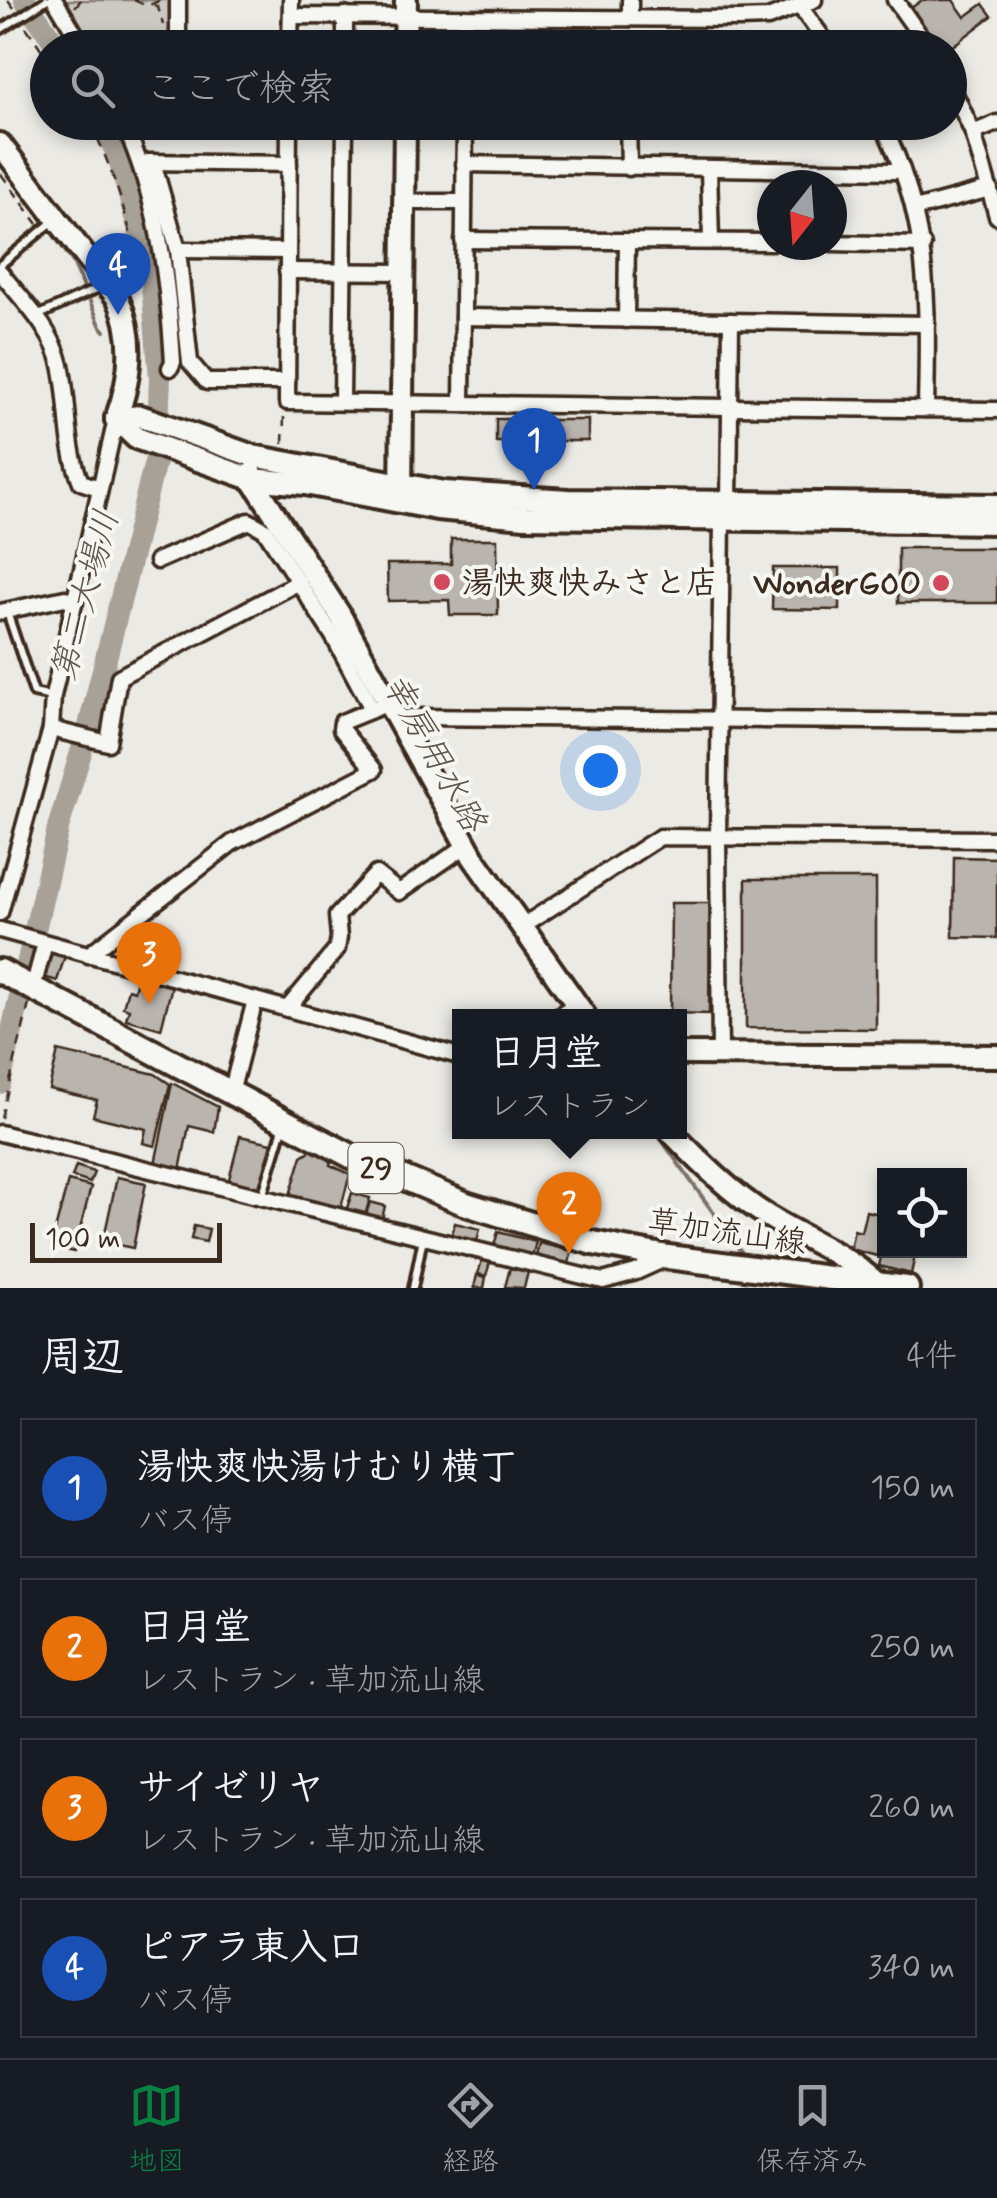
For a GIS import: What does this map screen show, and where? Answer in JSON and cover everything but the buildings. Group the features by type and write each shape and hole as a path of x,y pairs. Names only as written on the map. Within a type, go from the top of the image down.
{"main road":[{"name":"草加流山線","path":"2,972 285,1122 411,1184 466,1204 593,1242 668,1257 907,1288"}],"street":[{"path":"55,0 73,30"},
{"path":"178,0 178,30"},
{"path":"630,0 630,18"},
{"path":"291,8 346,15 406,8 464,16 768,18 814,0"},
{"path":"894,0 915,30"},
{"path":"799,6 817,30"},
{"path":"346,15 346,30"},
{"path":"464,16 464,30"},
{"path":"967,121 997,216"},
{"path":"973,134 997,123"},
{"path":"134,140 148,162 178,250 190,362 203,380 287,382"},
{"path":"289,140 287,402 997,410"},
{"path":"342,402 344,140"},
{"path":"401,495 405,140"},
{"path":"462,403 465,140"},
{"path":"628,140 629,168"},
{"path":"889,140 915,209 923,245 926,409"},
{"path":"0,144 50,224 106,291 131,336 130,366 53,698 57,730 0,913"},
{"path":"148,162 288,164"},
{"path":"148,162 165,260 173,362 170,368"},
{"path":"464,164 894,171 901,168"},
{"path":"709,169 711,242"},
{"path":"915,209 990,190"},
{"path":"404,202 463,202"},
{"path":"463,240 757,242"},
{"path":"626,320 627,242"},
{"path":"847,244 923,245"},
{"path":"178,250 288,251"},
{"path":"0,269 36,316 60,360 71,458 81,482 99,488"},
{"path":"288,271 403,272"},
{"path":"462,317 927,324"},
{"path":"720,1054 718,837 731,321"},
{"path":"116,419 140,416 252,456 401,495 510,516 997,505"},
{"path":"116,419 136,438 252,479 401,495"},
{"path":"252,456 252,479 340,615 386,711 462,848 521,927 569,1009"},
{"path":"725,511 997,522"},
{"path":"157,561 249,521 265,530 386,711"},
{"path":"57,730 108,743 119,676 299,582"},
{"path":"3,612 65,598 75,602"},
{"path":"88,955 232,843 374,770 341,729 342,722 386,711 410,717 997,722"},
{"path":"521,927 660,837 997,839"},
{"path":"287,1009 337,949 340,937 336,916 376,874 400,892 462,848"},
{"path":"0,930 452,1054"},
{"path":"33,988 46,943"},
{"path":"231,1094 255,1000"},
{"path":"687,1054 997,1056"},
{"path":"0,1133 607,1284 668,1257"},
{"path":"679,1139 762,1212 858,1265 879,1285"}],"lane":[{"path":"0,30 42,3"},
{"path":"0,269 50,224"},
{"path":"36,316 80,296 106,291"},
{"path":"3,612 34,693 53,698"},
{"path":"262,1197 285,1122"},
{"path":"413,1288 424,1237"}],"path":[{"path":"8,0 30,32"},
{"path":"134,0 158,7 164,28"},
{"path":"154,4 161,0"},
{"path":"98,140 117,180 141,280 106,291"},
{"path":"0,173 50,224"},
{"path":"283,448 287,402"},
{"path":"0,1122 33,988"}],"shaded area":[{"path":"65,0 171,0 171,30 80,30"}],"waterway":[{"name":"第二大場川","path":"25,0 46,30"},
{"name":"第二大場川","path":"0,1083 59,825 89,726 157,454 160,378 151,274 110,140"},
{"name":"幸房用水路","path":"16,182 73,262 105,331"},
{"name":"幸房用水路","path":"410,764 456,847"},
{"name":"幸房用水路","path":"469,868 566,1009"},
{"name":"幸房用水路","path":"661,1139 747,1260"}],"place":[{"name":"ピアラ東入口","path":"118,315"},
{"name":"湯快爽快湯けむり横丁","path":"534,490"},
{"name":"湯快爽快みさと店","path":"442,582"},
{"name":"WonderGOO","path":"941,583"},
{"name":"サイゼリヤ","path":"149,1004"},
{"name":"日月堂","path":"569,1254"}]}
